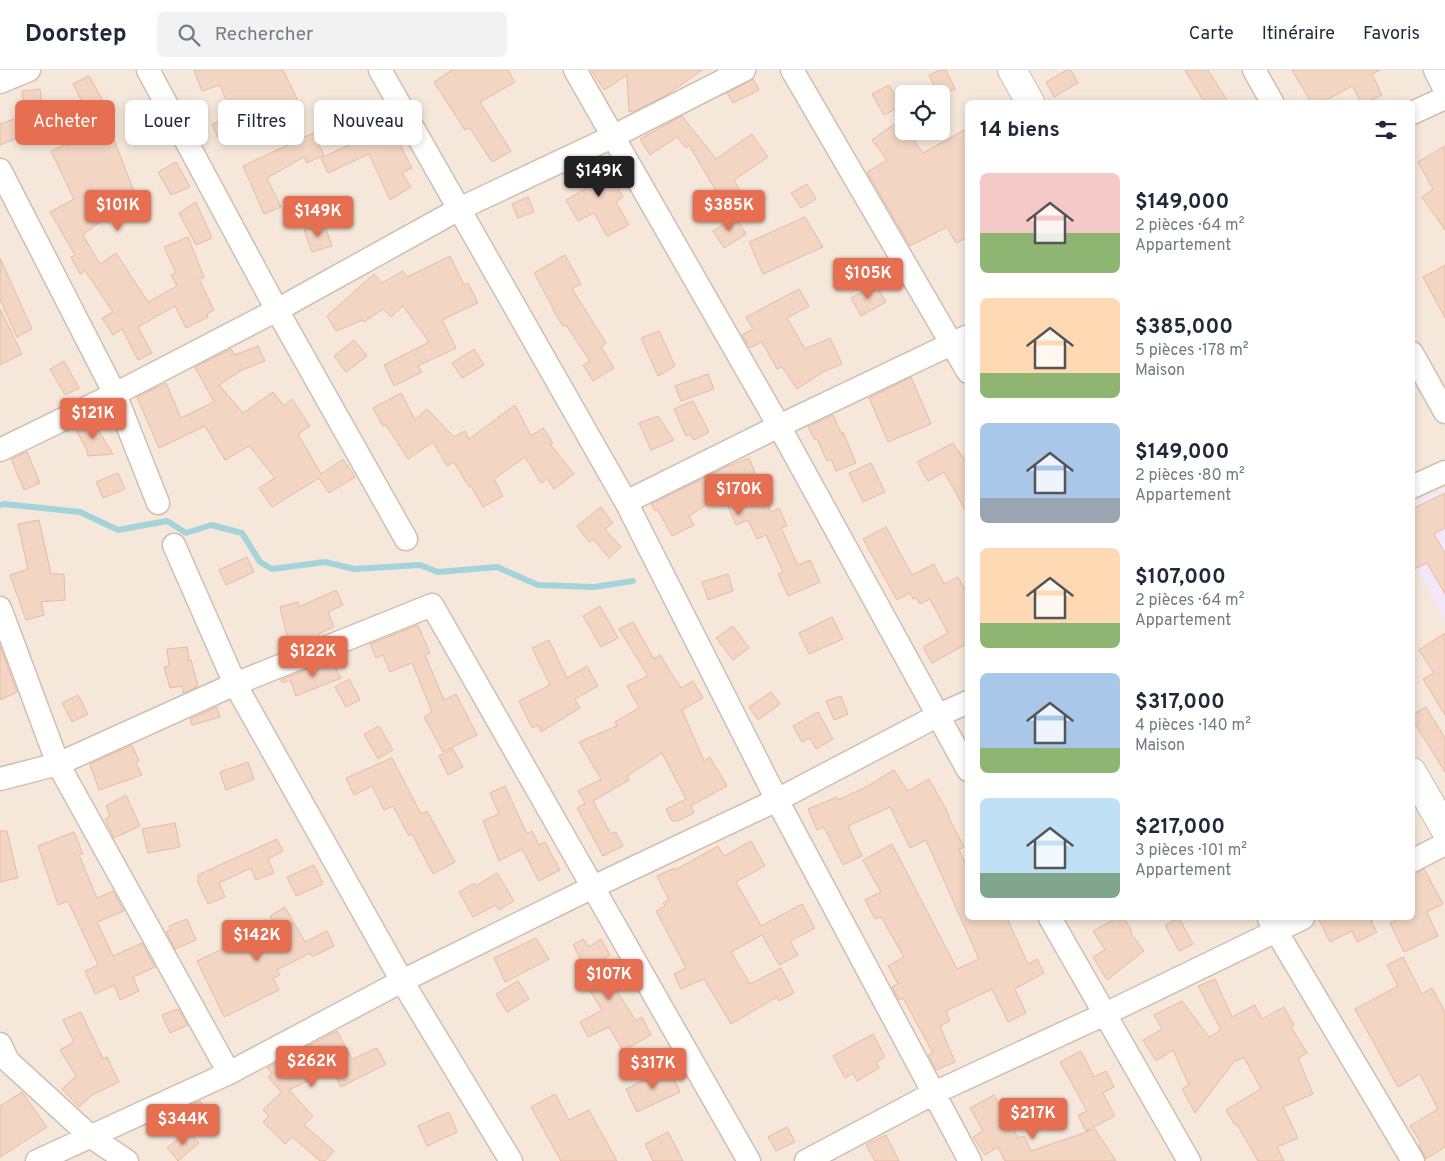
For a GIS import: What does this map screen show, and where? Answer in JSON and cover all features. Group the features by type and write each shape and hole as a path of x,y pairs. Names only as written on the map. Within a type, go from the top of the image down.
{"street":[{"path":"0,82 29,70"},
{"path":"148,70 277,310 406,539"},
{"path":"380,70 626,502 777,800 970,1161"},
{"path":"575,70 779,426 965,765"},
{"path":"0,450 115,394 277,310 459,209 614,136 744,70"},
{"path":"792,70 960,340 965,360"},
{"path":"1012,70 1029,100"},
{"path":"1254,70 1271,100"},
{"path":"1435,70 1445,90"},
{"path":"1415,112 1445,98"},
{"path":"0,170 115,394 158,503"},
{"path":"626,502 779,426 960,340"},
{"path":"1415,358 1445,412"},
{"path":"1415,486 1445,472"},
{"path":"174,545 235,684 402,980 511,1161"},
{"path":"0,779 58,764 235,684 432,605 749,1161"},
{"path":"0,608 58,764 229,1073"},
{"path":"37,1161 229,1073 402,980 777,800 937,716 965,703"},
{"path":"1415,777 1445,829"},
{"path":"1415,859 1445,844"},
{"path":"1051,920 1189,1161"},
{"path":"806,1161 934,1094 1105,1014 1272,924 1293,920"},
{"path":"1272,924 1413,1161"},
{"path":"0,1044 8,1061 90,1136 127,1161"}],"shaded area":[{"path":"0,70 1445,70 1445,1161 0,1161"},
{"path":"1445,488 1445,621 1415,564 1415,503"}],"building":[{"path":"194,70 283,70 298,100 226,100 220,85 202,91"},
{"path":"452,70 508,70 515,82 480,102 511,151 492,162 470,128 465,130 434,82"},
{"path":"591,70 702,70 665,96 629,112 627,75 604,90"},
{"path":"940,70 946,70 955,89 950,91 950,85 934,85 929,75"},
{"path":"1067,70 1071,70 1078,83 1054,97 1046,82"},
{"path":"1185,70 1208,70 1227,100 1203,100"},
{"path":"1292,70 1380,70 1372,74 1382,95 1371,100 1360,100 1352,86 1327,100 1310,100"},
{"path":"89,76 102,100 81,100 73,84"},
{"path":"753,79 759,90 733,103 727,93"},
{"path":"889,85 895,96 895,109 884,115 872,94"},
{"path":"40,89 41,100 23,100 22,91"},
{"path":"682,116 716,159 752,134 768,157 734,180 748,205 729,217 715,196 718,194 689,145 686,148 677,137 650,155 640,139"},
{"path":"14,119 15,139 0,145 0,124"},
{"path":"218,121 218,138 212,124"},
{"path":"895,124 895,140 914,140 923,153 946,140 950,140 950,138 965,130 965,238 956,243 947,227 910,246 867,172 887,160 872,140"},
{"path":"313,133 314,145 319,145 324,155 307,163 304,157 267,178 281,207 264,214 243,166 288,145 304,145 304,137"},
{"path":"115,142 140,207 124,213 120,206 83,235 100,264 116,253 148,302 177,286 171,275 176,273 164,247 188,237 204,277 199,279 214,310 207,314 208,317 186,328 175,306 138,327 152,353 138,360 122,329 113,335 102,318 113,312 85,271 80,274 71,257 75,255 50,212 74,199 51,151 63,145 115,145"},
{"path":"349,145 400,145 412,168 402,173 411,187 390,200 369,154 328,173 321,158"},
{"path":"1445,146 1445,230 1422,197 1433,189 1418,162"},
{"path":"600,157 623,197 616,202 629,225 607,236 594,213 578,221 566,200 590,186 580,167"},
{"path":"176,162 190,187 171,195 158,172"},
{"path":"807,184 816,199 801,208 791,193"},
{"path":"528,197 534,212 518,218 512,204"},
{"path":"196,202 212,238 196,245 179,213"},
{"path":"735,217 746,234 724,248 713,231"},
{"path":"805,217 823,247 763,274 749,242"},
{"path":"324,223 332,246 312,252 304,230"},
{"path":"565,255 581,284 572,289 606,343 601,347 614,368 593,381 583,365 590,361 566,325 563,326 534,273"},
{"path":"450,256 464,285 468,283 478,303 442,320 456,348 418,366 422,372 394,386 384,365 429,342 403,306 391,317 383,309 364,322 363,320 336,331 327,316 374,274 382,283 403,271 407,277"},
{"path":"0,258 32,329 17,337 0,300"},
{"path":"1445,265 1445,318 1423,277"},
{"path":"876,285 886,302 861,316 851,298"},
{"path":"799,289 809,306 787,318 805,349 830,338 842,364 823,372 797,389 782,367 777,369 762,342 750,348 742,335 753,329 746,317"},
{"path":"0,309 22,354 0,365"},
{"path":"659,331 675,366 658,376 641,338"},
{"path":"354,340 367,356 346,372 334,356"},
{"path":"258,346 265,361 242,370 219,385 243,413 273,392 284,406 292,399 310,426 298,434 321,474 343,459 355,477 329,493 319,478 272,507 259,488 275,478 249,446 225,460 205,426 159,448 137,397 166,383 181,418 214,402 195,367 231,349 235,355"},
{"path":"474,349 484,365 462,378 452,363"},
{"path":"64,361 79,388 65,395 50,369"},
{"path":"708,374 714,389 681,401 675,386"},
{"path":"911,377 931,424 888,442 869,398"},
{"path":"401,393 415,420 427,409 454,437 465,431 469,439 515,405 531,436 543,428 553,443 550,444 574,474 554,489 547,479 541,483 525,457 494,479 503,496 483,507 454,462 447,466 433,442 408,459 386,425 383,426 373,408"},
{"path":"693,401 709,432 694,440 690,434 686,436 674,409"},
{"path":"833,415 841,433 843,432 856,463 836,471 831,459 827,461 817,439 815,440 808,427"},
{"path":"658,416 674,440 651,450 639,423"},
{"path":"92,420 113,454 88,456 87,450 75,428"},
{"path":"953,443 965,461 965,510 944,472 928,481 917,462"},
{"path":"27,452 40,483 24,490 11,459"},
{"path":"749,458 771,512 779,508 787,526 781,528 798,565 810,560 820,582 788,596 778,574 783,572 766,535 757,539 748,520 736,525 723,494 689,516 694,525 672,536 658,510 655,511 651,504 726,467"},
{"path":"871,463 885,492 863,502 849,473"},
{"path":"118,473 125,489 103,498 96,482"},
{"path":"1445,493 1445,528 1434,534 1445,553 1445,594 1427,563 1415,569 1415,508"},
{"path":"601,507 613,523 605,529 621,547 609,558 593,539 589,542 577,526"},
{"path":"39,520 51,574 64,574 65,600 41,602 44,615 26,620 10,575 28,569 18,524"},
{"path":"886,527 912,575 934,564 944,584 958,577 965,590 965,645 932,663 923,647 948,633 930,599 920,604 916,598 913,599 910,593 897,600 863,539"},
{"path":"247,557 254,572 226,585 219,570"},
{"path":"728,574 733,591 708,600 702,582"},
{"path":"336,590 343,605 328,612 334,627 318,634 319,636 290,648 280,607 298,602 299,607"},
{"path":"600,606 618,638 601,647 583,616"},
{"path":"832,617 843,639 809,654 799,633"},
{"path":"633,622 654,659 660,655 681,688 693,681 703,698 682,710 704,761 710,757 727,786 691,806 694,813 678,821 672,821 666,809 686,799 662,753 627,776 629,780 593,801 611,834 616,832 623,846 603,856 577,808 585,803 578,791 601,779 579,742 617,726 615,722 639,708 627,686 648,676 619,629"},
{"path":"418,625 430,653 425,655 444,700 456,694 477,735 443,752 424,717 432,712 412,663 390,672 383,655 376,658 370,644"},
{"path":"733,626 749,648 733,660 716,638"},
{"path":"1445,633 1445,715 1423,679 1434,673 1419,650"},
{"path":"549,640 567,678 587,666 598,686 575,699 580,708 541,732 538,725 532,728 519,701 550,685 532,648"},
{"path":"0,646 17,692 0,700"},
{"path":"187,647 189,661 191,660 198,686 183,693 182,686 170,688 164,667 169,666 167,649"},
{"path":"331,660 341,678 296,696 290,680 282,683 281,680"},
{"path":"349,679 360,700 346,707 335,687"},
{"path":"771,692 780,704 758,720 749,707"},
{"path":"78,695 88,714 72,722 62,703"},
{"path":"841,696 848,714 834,720 826,701"},
{"path":"217,707 220,717 192,725 190,719"},
{"path":"1426,707 1445,738 1445,772 1415,724 1415,713"},
{"path":"818,712 833,739 816,749 810,738 802,742 793,726"},
{"path":"379,726 393,750 378,759 364,734"},
{"path":"132,745 139,761 136,763 142,775 99,790 90,764"},
{"path":"453,749 463,767 448,775 439,756"},
{"path":"392,758 421,814 427,811 455,862 433,874 412,834 409,836 393,806 384,810 372,786 354,795 346,778"},
{"path":"248,762 254,779 226,790 220,772"},
{"path":"894,770 908,791 929,779 964,847 959,850 965,863 965,920 1008,920 1028,964 1037,959 1044,973 1015,989 1026,1013 1008,1022 992,989 946,1011 950,1021 940,1026 955,1062 936,1070 928,1055 933,1053 903,998 899,1000 892,987 898,984 888,966 904,957 881,917 875,919 865,900 881,892 863,860 892,844 957,969 979,959 926,840 910,848 890,807 848,826 862,856 843,865 824,827 817,830 808,809 837,797 838,800 866,787"},
{"path":"505,786 527,834 532,831 539,845 545,842 560,870 539,881 522,849 499,861 483,821 499,814 490,793"},
{"path":"126,795 140,826 114,838 105,819 110,816 106,806"},
{"path":"175,823 180,847 148,853 142,829"},
{"path":"0,831 7,831 18,878 0,882"},
{"path":"74,832 83,854 79,855 97,898 113,891 124,911 97,922 113,956 142,943 155,967 133,977 139,991 120,1000 114,985 95,994 85,971 98,965 68,901 58,905 38,846"},
{"path":"277,839 283,851 268,859 274,873 256,880 251,868 219,883 225,897 208,904 198,882 198,875"},
{"path":"751,841 765,866 736,882 761,926 802,904 815,928 790,941 798,955 779,965 762,935 731,952 750,984 781,968 794,993 779,1001 777,997 731,1024 704,979 681,989 674,974 686,968 656,911 665,906 663,903 669,900 657,876 674,868 675,870 718,846 724,856"},
{"path":"314,865 323,884 296,896 287,877"},
{"path":"1424,869 1443,904 1427,912 1438,936 1404,952 1390,923 1396,920 1415,920 1415,873"},
{"path":"497,873 514,901 499,910 496,905 473,917 459,892 474,883 476,886"},
{"path":"285,907 305,942 327,931 334,946 312,957 310,953 277,970 280,975 273,978 279,990 224,1017 197,961 235,943 233,938 274,923 270,916"},
{"path":"187,919 196,940 175,949 166,932 171,930 169,926"},
{"path":"1113,920 1125,920 1132,931 1130,932 1144,951 1107,980 1093,957 1105,950 1093,931"},
{"path":"1175,920 1180,920 1193,944 1179,951 1165,925"},
{"path":"1319,920 1373,920 1371,921 1377,932 1357,942 1352,931 1330,942"},
{"path":"536,938 549,959 505,982 494,958"},
{"path":"583,939 589,947 601,939 610,955 599,963 636,1021 642,1017 651,1035 623,1051 609,1027 588,1037 580,1022 602,1010 590,991 596,988 573,945"},
{"path":"1403,957 1422,994 1432,988 1445,1012 1445,1147 1426,1159 1419,1145 1421,1143 1410,1126 1438,1109 1420,1074 1398,1087 1355,1009 1398,986 1387,965"},
{"path":"1215,979 1232,1017 1255,1005 1262,1019 1284,1007 1294,1025 1291,1027 1307,1053 1298,1058 1313,1094 1283,1107 1298,1138 1277,1147 1284,1161 1258,1161 1237,1124 1235,1125 1226,1110 1261,1089 1244,1057 1237,1061 1236,1059 1195,1113 1182,1089 1189,1085 1173,1050 1156,1061 1143,1040 1162,1029 1154,1015 1182,1001 1209,1037 1221,1030 1198,986"},
{"path":"518,981 529,999 507,1012 496,994"},
{"path":"178,1009 188,1025 170,1033 162,1015"},
{"path":"81,1012 103,1059 107,1057 119,1082 92,1095 79,1107 62,1089 76,1076 60,1050 74,1042 63,1020"},
{"path":"337,1031 352,1059 377,1048 386,1064 341,1087 332,1069 289,1090 313,1116 304,1125 334,1151 325,1161 320,1161 292,1137 285,1144 263,1122 269,1116 263,1110 281,1092 268,1077 272,1073 267,1068"},
{"path":"873,1034 885,1057 876,1062 879,1068 857,1081 853,1073 845,1078 833,1056"},
{"path":"1081,1051 1094,1077 1106,1071 1114,1087 1103,1093 1115,1116 1086,1131 1078,1115 1087,1111 1060,1062"},
{"path":"669,1068 680,1092 637,1112 626,1089"},
{"path":"22,1092 47,1127 0,1157 0,1106"},
{"path":"555,1094 569,1120 589,1110 617,1161 561,1161 531,1107"},
{"path":"994,1095 1018,1138 1024,1136 1031,1151 1095,1129 1116,1161 1005,1161 998,1147 985,1155 973,1137 983,1131 970,1108"},
{"path":"200,1101 210,1117 196,1125 185,1108"},
{"path":"449,1112 457,1132 427,1146 418,1126"},
{"path":"787,1127 795,1142 776,1151 768,1137"},
{"path":"188,1130 199,1143 178,1161 167,1148"},
{"path":"668,1132 683,1161 653,1161 645,1144"},
{"path":"886,1135 899,1161 875,1161 866,1145"}],"waterway":[{"path":"0,505 80,512 118,530 167,521 186,533 211,525 242,533 260,562 272,569 325,562 354,569 420,565 438,572 497,567 538,585 594,587 633,581"}]}
